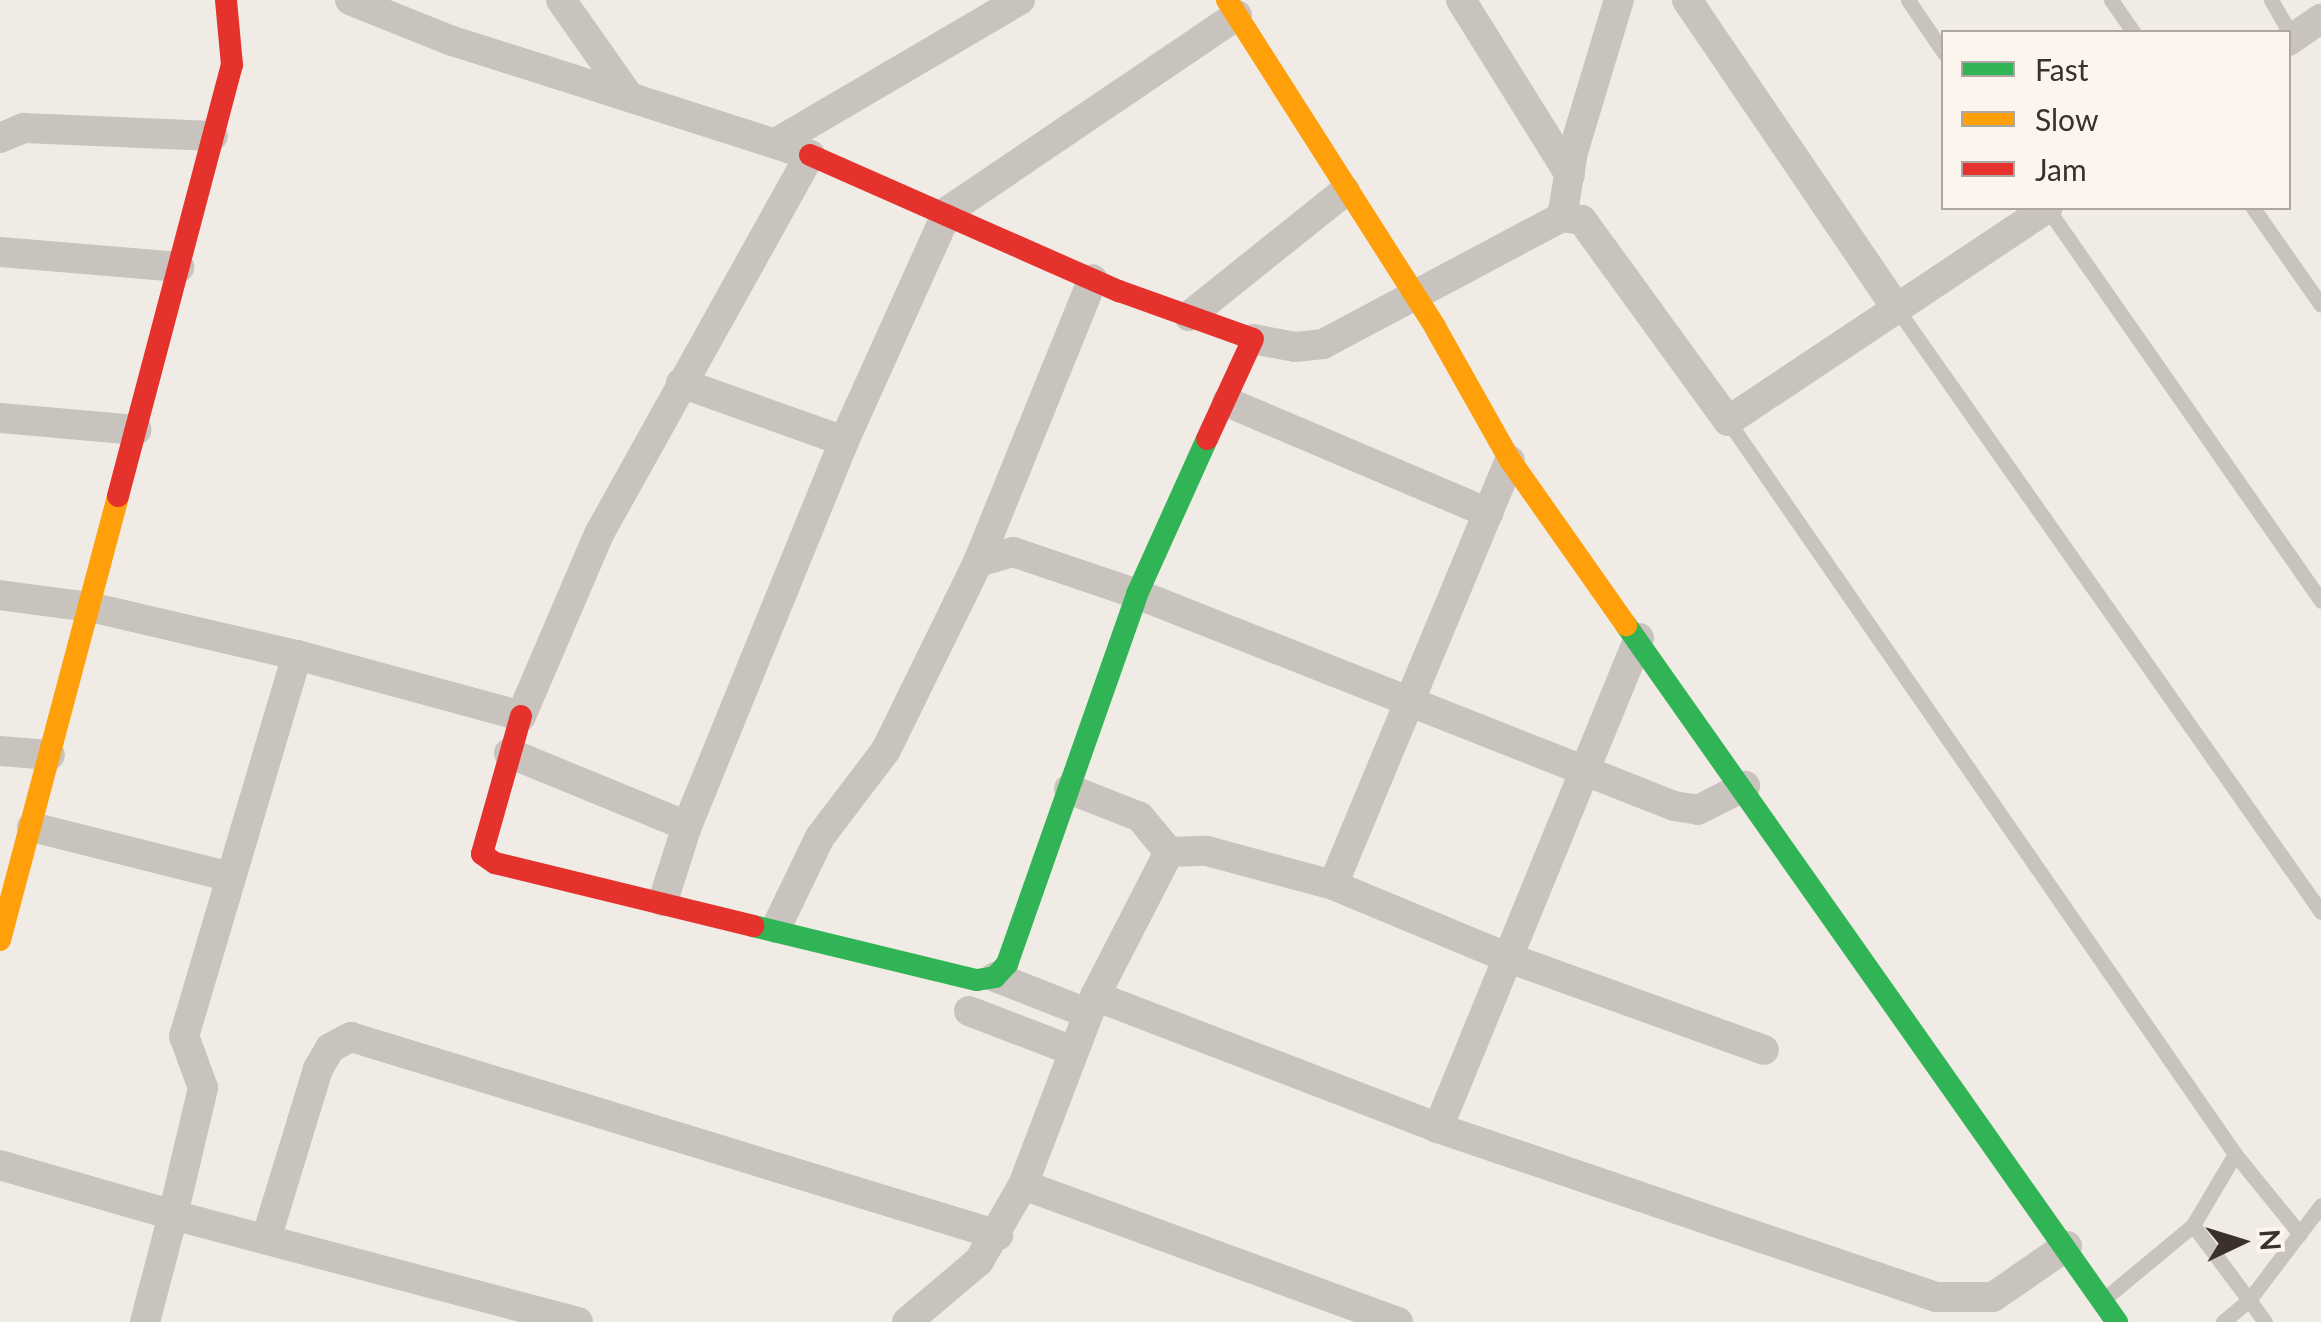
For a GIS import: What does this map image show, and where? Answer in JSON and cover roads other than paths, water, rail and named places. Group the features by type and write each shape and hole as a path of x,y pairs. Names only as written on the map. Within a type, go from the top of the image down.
{"street":[{"path":"1,935 232,65 226,0"},
{"path":"350,0 452,41 810,154 1094,279 1253,339 1295,347 1323,344 1562,217 1582,220 1728,421 2044,210"},
{"path":"561,0 628,95"},
{"path":"776,143 1020,0"},
{"path":"1461,0 1570,174"},
{"path":"1562,217 1570,174 1619,0"},
{"path":"1687,0 1897,310"},
{"path":"663,901 687,826 844,441 948,212 1232,8 1414,295 1510,460 1745,786 2117,1322"},
{"path":"2291,39 2321,19"},
{"path":"0,138 24,128 214,136"},
{"path":"810,154 599,534 521,716 482,854 977,980 995,977 1091,1004 1961,1312 1992,1297 2067,1246"},
{"path":"1189,316 1345,191"},
{"path":"0,252 179,268"},
{"path":"776,928 820,836 886,750 978,562 1094,279"},
{"path":"995,977 1006,964 1138,594 1253,339"},
{"path":"681,384 844,441"},
{"path":"1227,402 1488,514"},
{"path":"0,418 136,430"},
{"path":"1333,885 1510,460"},
{"path":"978,562 1013,552 1138,594 1582,772 1698,810 1745,786"},
{"path":"0,596 90,607 297,655 521,716"},
{"path":"1438,1128 1639,638"},
{"path":"145,1322 202,1088 184,1036 297,655"},
{"path":"0,751 50,755"},
{"path":"509,753 687,826"},
{"path":"1069,789 1140,817 1170,852 1206,852 1333,885 1506,958 1764,1050"},
{"path":"32,828 231,877"},
{"path":"906,1322 979,1261 998,1236 1023,1185 1091,1004 1170,852"},
{"path":"969,1012 1073,1052"},
{"path":"266,1239 318,1069 330,1048 351,1037 998,1236"},
{"path":"0,1165 578,1322"},
{"path":"1023,1185 1398,1322"}],"lane":[{"path":"1908,0 1941,49"},
{"path":"2111,0 2132,30"},
{"path":"2270,0 2286,30"},
{"path":"2048,210 2321,600"},
{"path":"2253,210 2321,305"},
{"path":"1897,310 2321,912"},
{"path":"1728,421 2235,1154 2300,1234"},
{"path":"2103,1300 2193,1225 2235,1154"},
{"path":"2223,1322 2250,1300 2321,1205"},
{"path":"2193,1225 2265,1322"}]}
